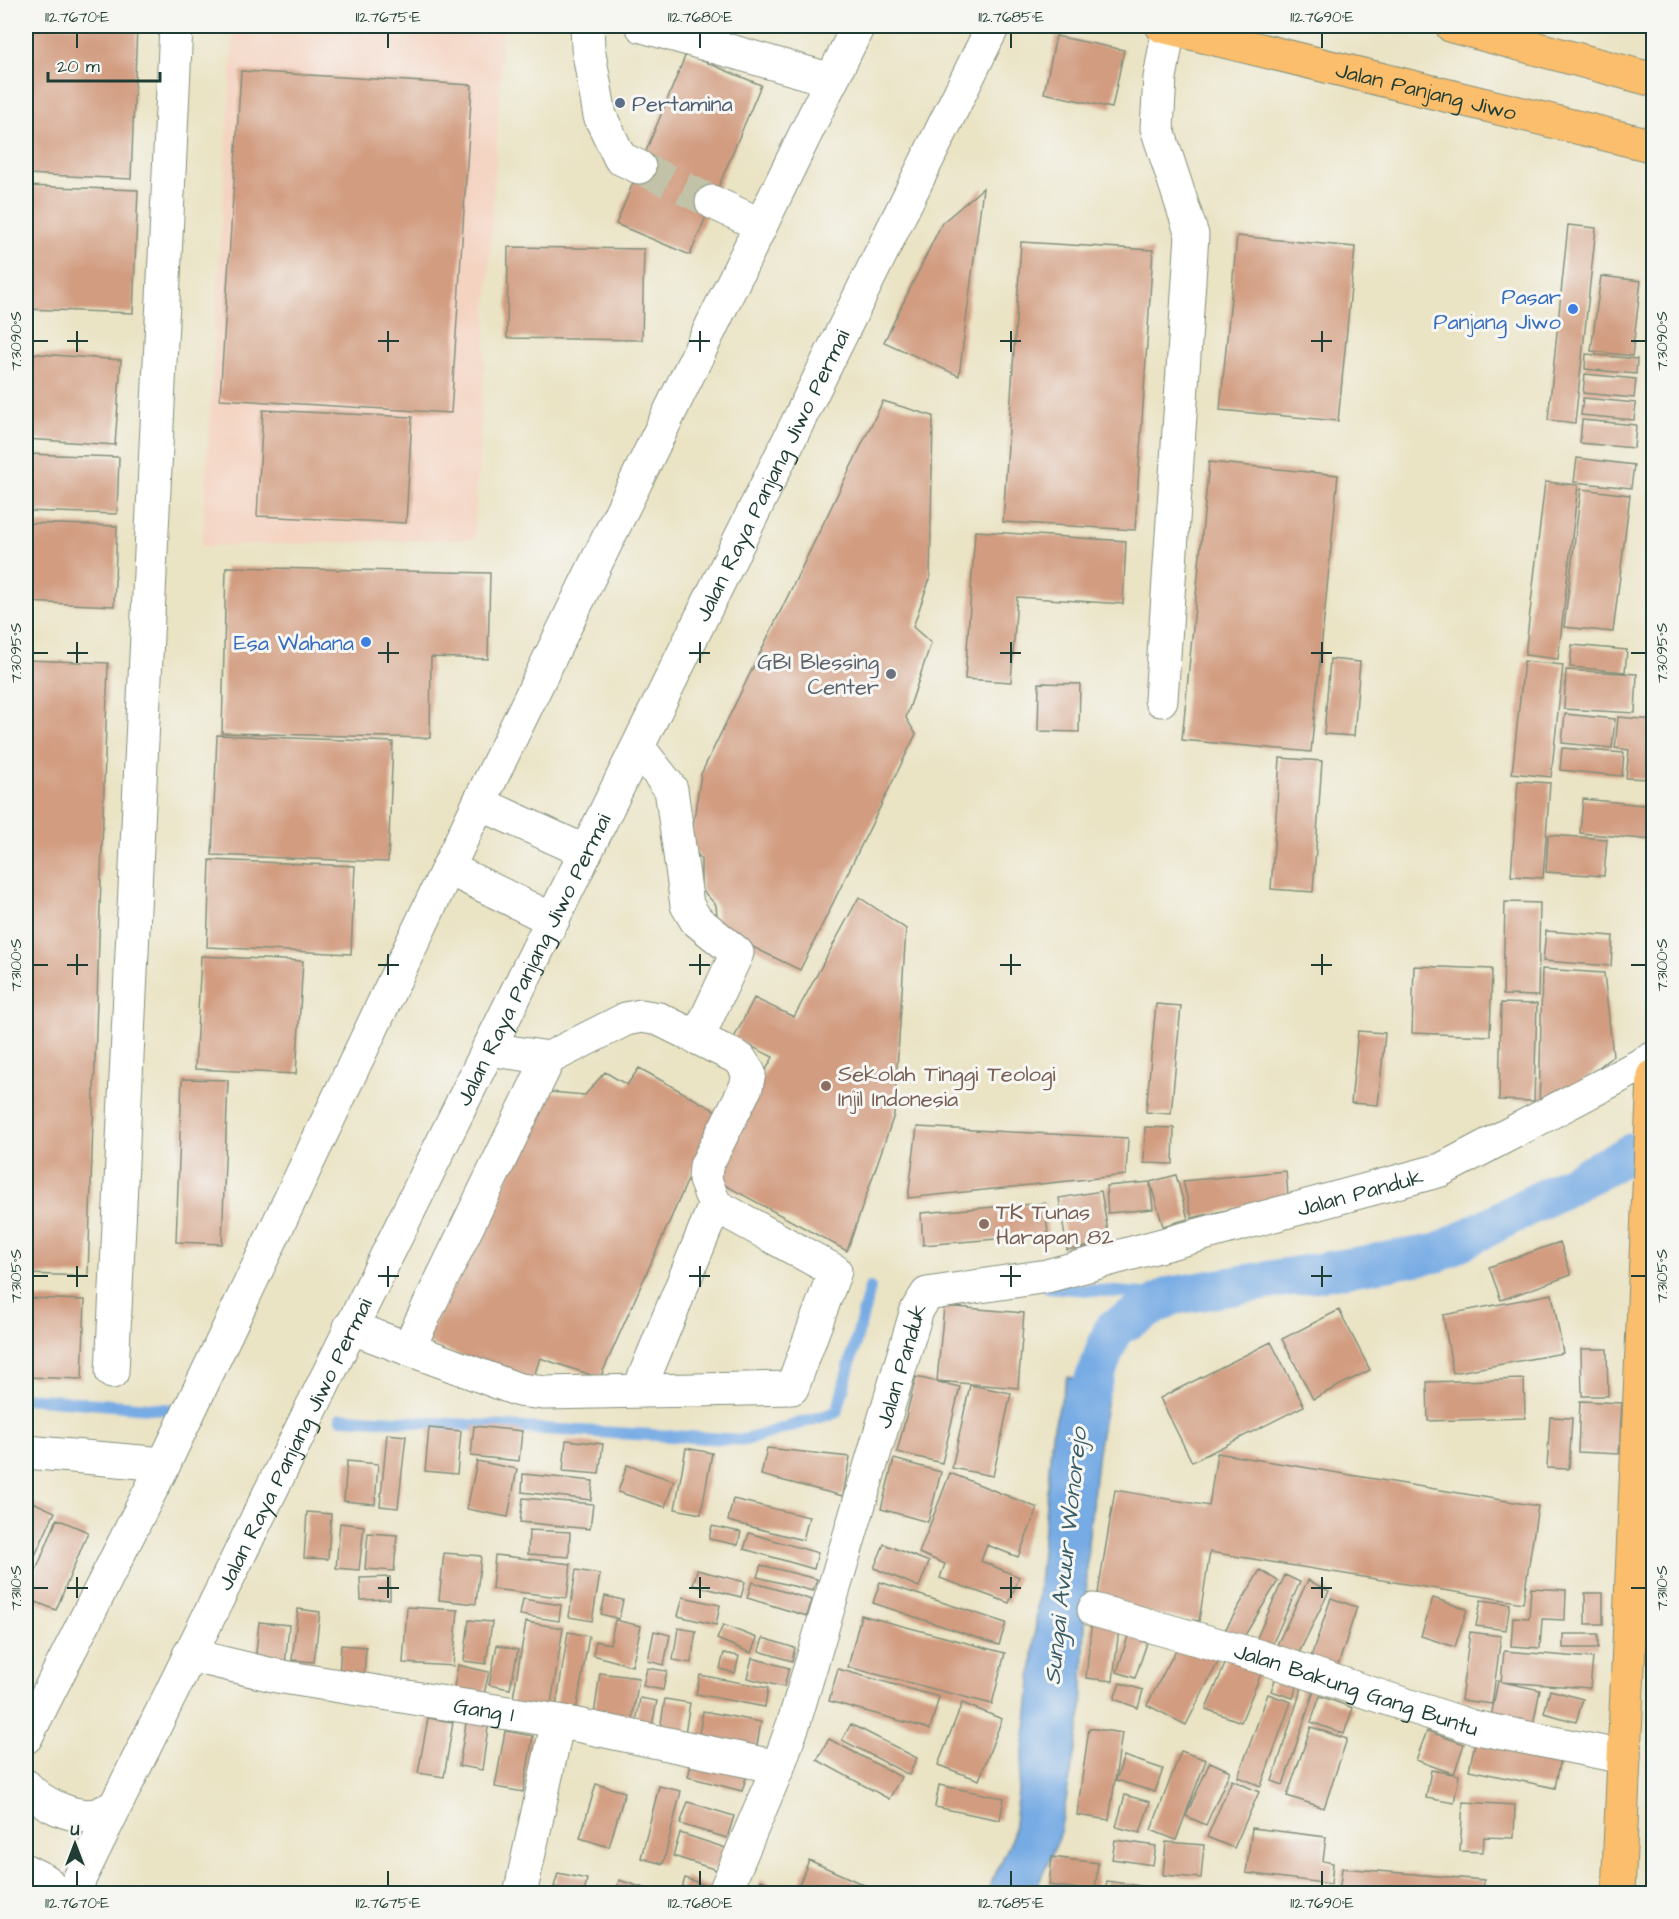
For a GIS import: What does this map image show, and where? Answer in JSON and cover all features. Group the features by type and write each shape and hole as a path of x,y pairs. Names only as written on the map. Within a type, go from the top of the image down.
{"main road":[{"name":"Jalan Panjang Jiwo","path":"1165,26 1653,146"},
{"path":"1452,26 1653,80"},
{"path":"1618,1893 1653,1076"}],"street":[{"path":"111,1372 176,26"},
{"path":"587,26 588,48 600,116 620,158 639,167"},
{"path":"642,26 832,80"},
{"path":"26,1737 164,1464 479,803 858,26"},
{"name":"Jalan Raya Panjang Jiwo Permai","path":"72,1893 993,26"},
{"path":"1161,700 1192,235 1157,128 1165,26"},
{"path":"712,202 761,225"},
{"path":"638,747 671,789 687,905 696,920 737,953 698,1038"},
{"path":"479,803 586,852"},
{"path":"448,868 553,920"},
{"path":"351,1327 519,1390 545,1393 792,1388 835,1271 715,1205 705,1180 706,1166 746,1087 749,1073 740,1059 659,1019 641,1016 626,1019 549,1058 488,1049"},
{"path":"408,1349 549,1058"},
{"name":"Jalan Panduk","path":"724,1893 778,1767 917,1310 927,1294 1047,1276 1441,1170 1653,1058"},
{"path":"639,1390 715,1205"},
{"path":"26,1452 164,1464"},
{"name":"Jalan Bakung Gang Buntu","path":"1094,1610 1258,1656 1473,1727 1624,1757"},
{"name":"Gang 1","path":"189,1655 277,1676 558,1721 778,1767"},
{"path":"520,1893 558,1721"},
{"path":"26,1786 45,1802 82,1815 95,1815 114,1807"},
{"path":"26,1871 46,1881 54,1893"}],"shaded area":[{"path":"234,26 503,26 474,539 202,546"}],"water":[{"path":"1067,1377 1110,1382 1098,1451 1088,1543 1082,1712 1059,1838 1034,1893 986,1894 1012,1839 1029,1704 1052,1434"}],"building":[{"path":"26,26 137,26 131,179 26,174"},
{"path":"1056,36 1124,50 1112,108 1044,93"},
{"path":"686,54 761,85 690,255 616,224"},
{"path":"241,71 472,85 451,413 220,399"},
{"path":"26,186 138,190 133,313 26,309"},
{"path":"983,188 959,376 884,342 942,223"},
{"path":"1568,225 1596,228 1575,423 1548,420"},
{"path":"1237,236 1355,247 1338,421 1220,410"},
{"path":"1021,242 1153,250 1135,530 1003,522"},
{"path":"508,247 644,249 642,340 507,338"},
{"path":"1601,276 1641,281 1632,356 1591,351"},
{"path":"26,353 121,360 115,445 26,439"},
{"path":"1586,354 1637,359 1636,374 1585,369"},
{"path":"1585,374 1636,379 1634,398 1583,393"},
{"path":"1583,398 1636,403 1634,420 1581,415"},
{"path":"883,401 933,416 930,578 913,627 931,643 906,718 916,734 800,970 718,930 716,905 701,889 701,859 690,844 701,774"},
{"path":"263,410 412,417 406,523 257,516"},
{"path":"1582,420 1636,425 1634,448 1580,443"},
{"path":"26,454 119,457 117,514 26,511"},
{"path":"1577,458 1634,465 1631,488 1574,482"},
{"path":"1209,462 1338,475 1311,752 1182,740"},
{"path":"1545,482 1578,485 1558,659 1525,655"},
{"path":"1581,489 1630,495 1613,632 1564,627"},
{"path":"26,523 117,526 114,606 26,602"},
{"path":"975,531 1126,541 1123,604 1017,597 1011,682 965,679"},
{"path":"226,567 490,573 488,659 431,657 430,738 222,733"},
{"path":"1572,645 1627,650 1625,672 1570,667"},
{"path":"1330,659 1360,662 1354,736 1324,734"},
{"path":"26,660 108,663 88,1276 26,1274"},
{"path":"1524,661 1563,665 1551,777 1512,773"},
{"path":"1566,670 1637,674 1635,713 1564,709"},
{"path":"1039,683 1080,684 1079,732 1038,731"},
{"path":"1565,714 1615,719 1612,748 1562,743"},
{"path":"1618,717 1654,720 1650,779 1626,778 1629,750 1615,748"},
{"path":"217,735 393,742 388,862 212,855"},
{"path":"1562,748 1624,753 1622,776 1560,770"},
{"path":"1280,758 1322,761 1313,892 1271,889"},
{"path":"1518,781 1550,783 1543,878 1511,876"},
{"path":"1583,799 1654,806 1653,840 1580,833"},
{"path":"1548,835 1607,839 1604,876 1546,872"},
{"path":"210,860 355,866 351,954 207,947"},
{"name":"Sekolah Tinggi Teologi Injil Indonesia","path":"859,897 906,929 894,1115 847,1251 708,1176 773,1057 734,1038 754,998 794,1017"},
{"path":"1505,902 1540,903 1538,996 1503,995"},
{"path":"1546,931 1613,936 1611,966 1543,961"},
{"path":"201,956 303,961 296,1074 195,1069"},
{"path":"1414,966 1492,969 1490,1036 1412,1033"},
{"path":"1542,969 1604,973 1613,1056 1539,1115"},
{"path":"1501,1003 1537,1004 1534,1101 1499,1100"},
{"path":"1156,1004 1181,1006 1171,1114 1146,1112"},
{"path":"1358,1031 1385,1033 1378,1105 1351,1103"},
{"path":"639,1068 718,1112 600,1378 540,1358 532,1383 425,1342 550,1092 585,1095 605,1072 627,1085"},
{"path":"182,1079 228,1080 222,1244 176,1242"},
{"path":"917,1127 1128,1138 1126,1175 908,1198"},
{"path":"1145,1127 1174,1128 1173,1164 1144,1163"},
{"path":"1286,1171 1288,1196 1192,1218 1183,1181"},
{"path":"1176,1175 1188,1219 1163,1226 1150,1182"},
{"path":"1150,1182 1153,1209 1108,1213 1106,1186"},
{"path":"1101,1191 1110,1243 1067,1250 1059,1198"},
{"name":"TK Tunas Harapan 82","path":"1045,1203 1048,1235 923,1245 921,1213"},
{"path":"1560,1242 1571,1275 1501,1300 1489,1267"},
{"path":"1552,1294 1563,1353 1453,1373 1443,1315"},
{"path":"26,1298 85,1300 82,1379 26,1377"},
{"path":"944,1306 1024,1313 1018,1388 937,1381"},
{"path":"1339,1310 1370,1370 1313,1399 1282,1339"},
{"path":"1271,1342 1304,1406 1192,1462 1160,1398"},
{"path":"1581,1349 1607,1349 1608,1396 1582,1396"},
{"path":"916,1377 960,1387 942,1463 897,1452"},
{"path":"1524,1379 1525,1418 1428,1421 1427,1382"},
{"path":"970,1385 1011,1393 993,1476 952,1468"},
{"path":"1580,1401 1622,1403 1619,1454 1578,1452"},
{"path":"1550,1417 1572,1418 1569,1469 1547,1468"},
{"path":"474,1426 522,1431 519,1461 471,1456"},
{"path":"429,1428 461,1431 457,1474 425,1471"},
{"path":"387,1434 406,1436 398,1508 380,1506"},
{"path":"566,1440 603,1444 599,1474 563,1471"},
{"path":"686,1448 712,1453 701,1514 675,1509"},
{"path":"767,1448 850,1457 843,1496 761,1475"},
{"path":"1217,1453 1538,1506 1523,1603 1210,1552 1199,1621 1096,1605 1115,1490 1209,1506"},
{"path":"894,1459 941,1472 928,1522 881,1509"},
{"path":"347,1461 378,1464 375,1504 344,1501"},
{"path":"477,1461 517,1469 508,1517 467,1509"},
{"path":"627,1465 674,1481 665,1507 618,1492"},
{"path":"950,1473 1038,1508 1018,1557 987,1545 981,1561 1019,1577 1009,1603 940,1578 945,1564 919,1553"},
{"path":"523,1474 593,1481 591,1500 522,1492"},
{"path":"523,1498 593,1504 590,1529 520,1522"},
{"path":"26,1499 55,1512 26,1575"},
{"path":"733,1499 809,1517 803,1540 728,1521"},
{"path":"307,1512 331,1514 328,1559 304,1558"},
{"path":"57,1519 88,1532 56,1610 26,1598 26,1595"},
{"path":"340,1523 364,1526 359,1570 336,1568"},
{"path":"712,1526 741,1532 738,1545 709,1539"},
{"path":"529,1530 570,1532 569,1557 528,1554"},
{"path":"368,1533 397,1535 394,1571 365,1569"},
{"path":"749,1533 818,1553 814,1569 744,1549"},
{"path":"884,1544 929,1562 919,1587 874,1568"},
{"path":"444,1553 481,1556 476,1604 439,1600"},
{"path":"495,1555 571,1564 567,1598 492,1589"},
{"path":"761,1565 817,1579 813,1591 757,1577"},
{"path":"576,1570 600,1574 592,1621 569,1617"},
{"path":"697,1570 745,1582 741,1597 693,1585"},
{"path":"1260,1570 1278,1581 1242,1640 1225,1630"},
{"path":"1285,1575 1300,1582 1267,1656 1252,1649"},
{"path":"390,1577 390,1599 361,1600 360,1578"},
{"path":"1308,1580 1329,1591 1296,1659 1275,1649"},
{"path":"752,1582 812,1600 807,1616 747,1598"},
{"path":"880,1582 1006,1623 999,1645 873,1603"},
{"path":"1531,1588 1566,1590 1565,1620 1542,1619 1540,1648 1511,1646 1513,1617 1529,1618"},
{"path":"1585,1593 1603,1593 1603,1624 1585,1624"},
{"path":"605,1596 623,1600 619,1619 601,1614"},
{"path":"683,1597 720,1605 716,1625 678,1616"},
{"path":"1331,1598 1357,1607 1336,1672 1309,1663"},
{"path":"1433,1598 1467,1609 1455,1647 1421,1636"},
{"path":"523,1599 561,1605 559,1621 520,1615"},
{"path":"1481,1600 1510,1604 1506,1630 1476,1626"},
{"path":"407,1607 458,1610 453,1666 403,1663"},
{"path":"298,1609 320,1612 314,1662 292,1660"},
{"path":"861,1615 1005,1653 992,1704 848,1667"},
{"path":"1092,1618 1120,1620 1113,1681 1086,1678"},
{"path":"469,1620 492,1622 486,1664 464,1661"},
{"path":"615,1620 641,1626 632,1666 593,1655 596,1641 610,1644"},
{"path":"259,1622 289,1625 285,1666 255,1663"},
{"path":"526,1622 563,1628 550,1710 512,1704"},
{"path":"723,1625 757,1638 751,1653 717,1639"},
{"path":"678,1628 696,1631 691,1663 673,1660"},
{"path":"654,1631 670,1635 664,1665 648,1661"},
{"path":"568,1632 589,1636 576,1711 556,1708"},
{"path":"1470,1632 1501,1636 1492,1704 1461,1700"},
{"path":"1563,1634 1598,1634 1598,1648 1563,1648"},
{"path":"1128,1636 1147,1643 1135,1678 1117,1672"},
{"path":"763,1638 795,1648 792,1661 759,1651"},
{"path":"1181,1640 1219,1660 1186,1725 1147,1705"},
{"path":"341,1645 366,1647 364,1679 339,1678"},
{"path":"497,1645 518,1650 510,1689 489,1685"},
{"path":"1504,1651 1593,1658 1590,1688 1501,1682"},
{"path":"724,1653 739,1656 735,1673 720,1669"},
{"path":"1229,1655 1263,1669 1241,1722 1206,1709"},
{"path":"752,1658 789,1668 784,1687 747,1678"},
{"path":"458,1665 489,1672 483,1699 453,1693"},
{"path":"647,1668 667,1671 663,1690 643,1686"},
{"path":"838,1669 939,1697 930,1729 829,1701"},
{"path":"600,1673 639,1678 631,1729 593,1722"},
{"path":"1277,1674 1298,1681 1293,1698 1271,1691"},
{"path":"700,1675 768,1688 765,1707 696,1694"},
{"path":"1498,1681 1540,1690 1532,1730 1490,1722"},
{"path":"1120,1683 1143,1690 1138,1708 1114,1699"},
{"path":"1302,1687 1314,1691 1283,1785 1272,1781"},
{"path":"1550,1690 1583,1699 1576,1722 1544,1713"},
{"path":"1268,1694 1291,1702 1261,1786 1238,1777"},
{"path":"1320,1696 1353,1708 1344,1734 1311,1722"},
{"path":"640,1698 657,1701 652,1726 636,1724"},
{"path":"665,1699 690,1703 685,1733 660,1729"},
{"path":"962,1703 1002,1719 979,1780 938,1765"},
{"path":"703,1711 761,1722 756,1751 698,1740"},
{"path":"467,1717 489,1721 482,1770 459,1766"},
{"path":"428,1718 453,1722 444,1777 418,1773"},
{"path":"851,1724 917,1758 909,1775 842,1740"},
{"path":"1311,1727 1347,1739 1324,1808 1287,1796"},
{"path":"1089,1728 1122,1733 1109,1820 1077,1815"},
{"path":"505,1731 533,1736 523,1792 495,1787"},
{"path":"1427,1731 1464,1744 1454,1774 1416,1760"},
{"path":"1477,1734 1562,1753 1555,1788 1469,1770"},
{"path":"829,1739 901,1777 889,1799 817,1760"},
{"path":"1181,1751 1206,1760 1176,1840 1151,1830"},
{"path":"1124,1756 1163,1769 1155,1792 1116,1780"},
{"path":"693,1757 748,1771 742,1791 688,1777"},
{"path":"1210,1762 1230,1771 1206,1825 1186,1816"},
{"path":"1431,1770 1459,1775 1454,1803 1426,1798"},
{"path":"1232,1780 1259,1792 1234,1848 1207,1837"},
{"path":"596,1784 625,1792 609,1847 580,1838"},
{"path":"939,1785 1004,1798 1000,1820 935,1807"},
{"path":"659,1786 681,1791 663,1864 641,1858"},
{"path":"1125,1795 1150,1802 1140,1833 1116,1827"},
{"path":"688,1802 734,1816 727,1838 680,1824"},
{"path":"1463,1802 1515,1805 1514,1838 1484,1837 1483,1852 1460,1851"},
{"path":"1252,1828 1326,1837 1323,1861 1333,1863 1331,1884 1246,1873"},
{"path":"680,1833 726,1848 720,1871 673,1856"},
{"path":"1115,1840 1156,1846 1153,1865 1112,1859"},
{"path":"1166,1842 1204,1845 1201,1878 1163,1875"},
{"path":"1052,1857 1098,1863 1095,1891 1049,1885"},
{"path":"809,1860 884,1894 819,1894 799,1885"},
{"path":"1342,1868 1484,1880 1483,1894 1339,1894"},
{"path":"558,1873 587,1879 584,1894 554,1887"},
{"path":"685,1878 716,1889 714,1894 680,1894"},
{"path":"619,1880 647,1889 645,1894 615,1894"},
{"path":"761,1880 782,1890 780,1894 756,1894"},
{"path":"1107,1881 1179,1892 1179,1894 1105,1894"}],"waterway":[{"name":"Sungai Avuur Wonorejo","path":"1075,1430 1113,1329 1171,1296 1438,1253 1631,1153 1654,1151"},
{"path":"1048,1287 1171,1296"},
{"path":"341,1418 745,1440 837,1412 870,1288"},
{"path":"26,1398 173,1410"}],"tunnel":[{"path":"639,167 712,202"}],"place":[{"name":"Pertamina","path":"620,103"},
{"name":"Pasar Panjang Jiwo","path":"1573,309"},
{"name":"Esa Wahana","path":"366,642"},
{"name":"GBI Blessing Center","path":"891,674"},
{"name":"Sekolah Tinggi Teologi Injil Indonesia","path":"826,1086"},
{"name":"TK Tunas Harapan 82","path":"984,1224"}]}
